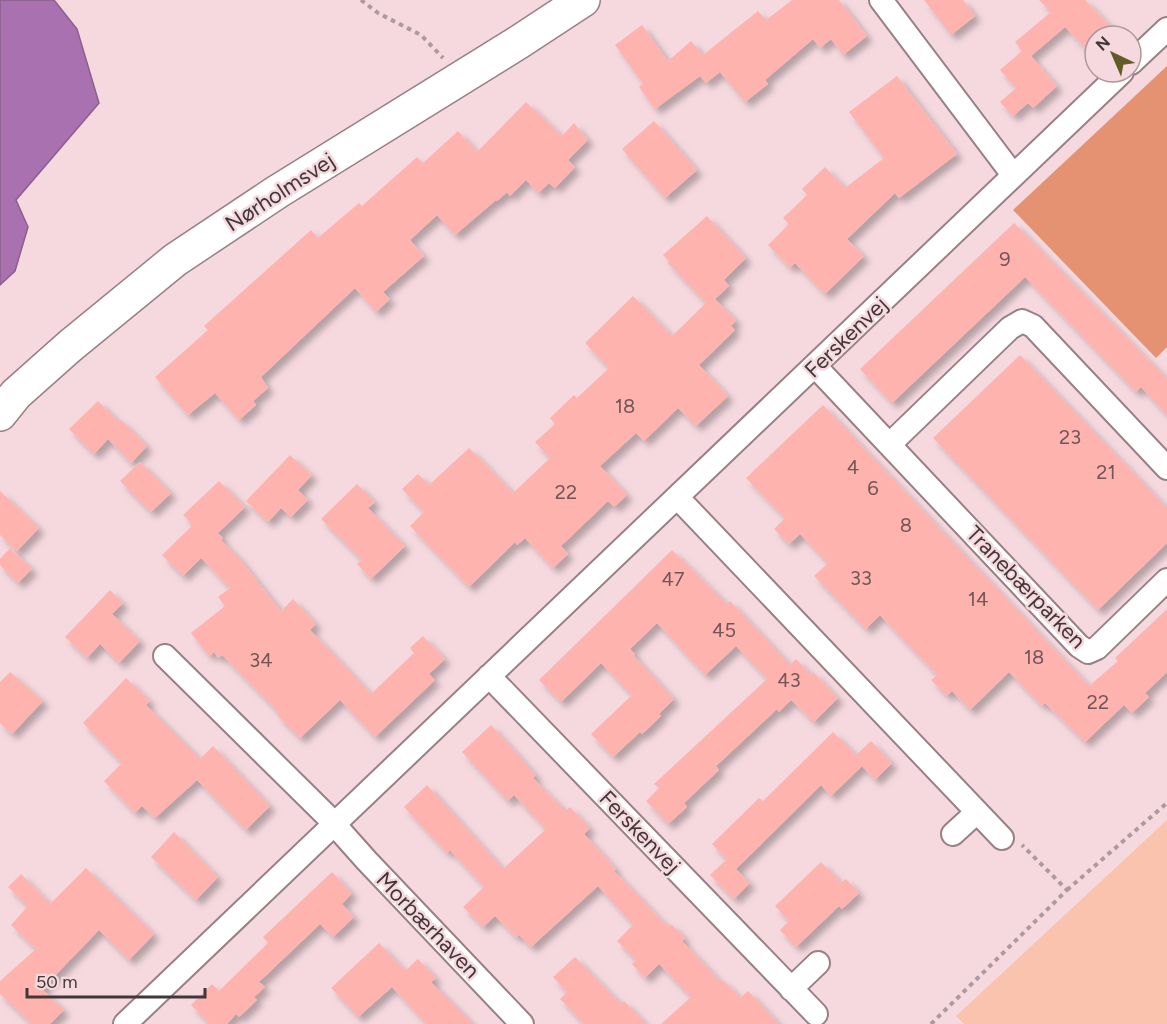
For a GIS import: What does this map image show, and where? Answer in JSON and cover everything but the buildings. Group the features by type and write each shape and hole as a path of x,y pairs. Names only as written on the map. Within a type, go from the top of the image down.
{"street":[{"name":"Nørholmsvej","path":"0,414 16,394 175,260 277,192 583,0"},
{"path":"881,0 1013,175"},
{"path":"1143,52 1167,29"},
{"name":"Ferskenvej","path":"126,1024 1109,84"},
{"path":"891,443 1010,328 1022,321 1033,326 1167,468"},
{"name":"Tranebærparken","path":"816,366 891,443 1079,646 1088,652 1097,648 1167,580"},
{"path":"678,498 1002,838"},
{"path":"165,656 334,824"},
{"name":"Ferskenvej","path":"489,676 816,1014"},
{"path":"953,834 976,812"},
{"name":"Morbærhaven","path":"334,824 522,1024"},
{"path":"790,989 818,963"}],"path":[{"path":"361,0 378,13 421,35 461,78"},
{"path":"931,1024 1067,890 1167,803"},
{"path":"1002,838 1012,835 1067,890"}],"shaded area":[{"path":"0,0 54,0 77,29 99,103 16,200 28,227 15,271 0,285"},
{"path":"1167,66 1167,347 1156,358 1013,210"},
{"path":"1167,820 1167,1024 964,1024 956,1016"}]}
